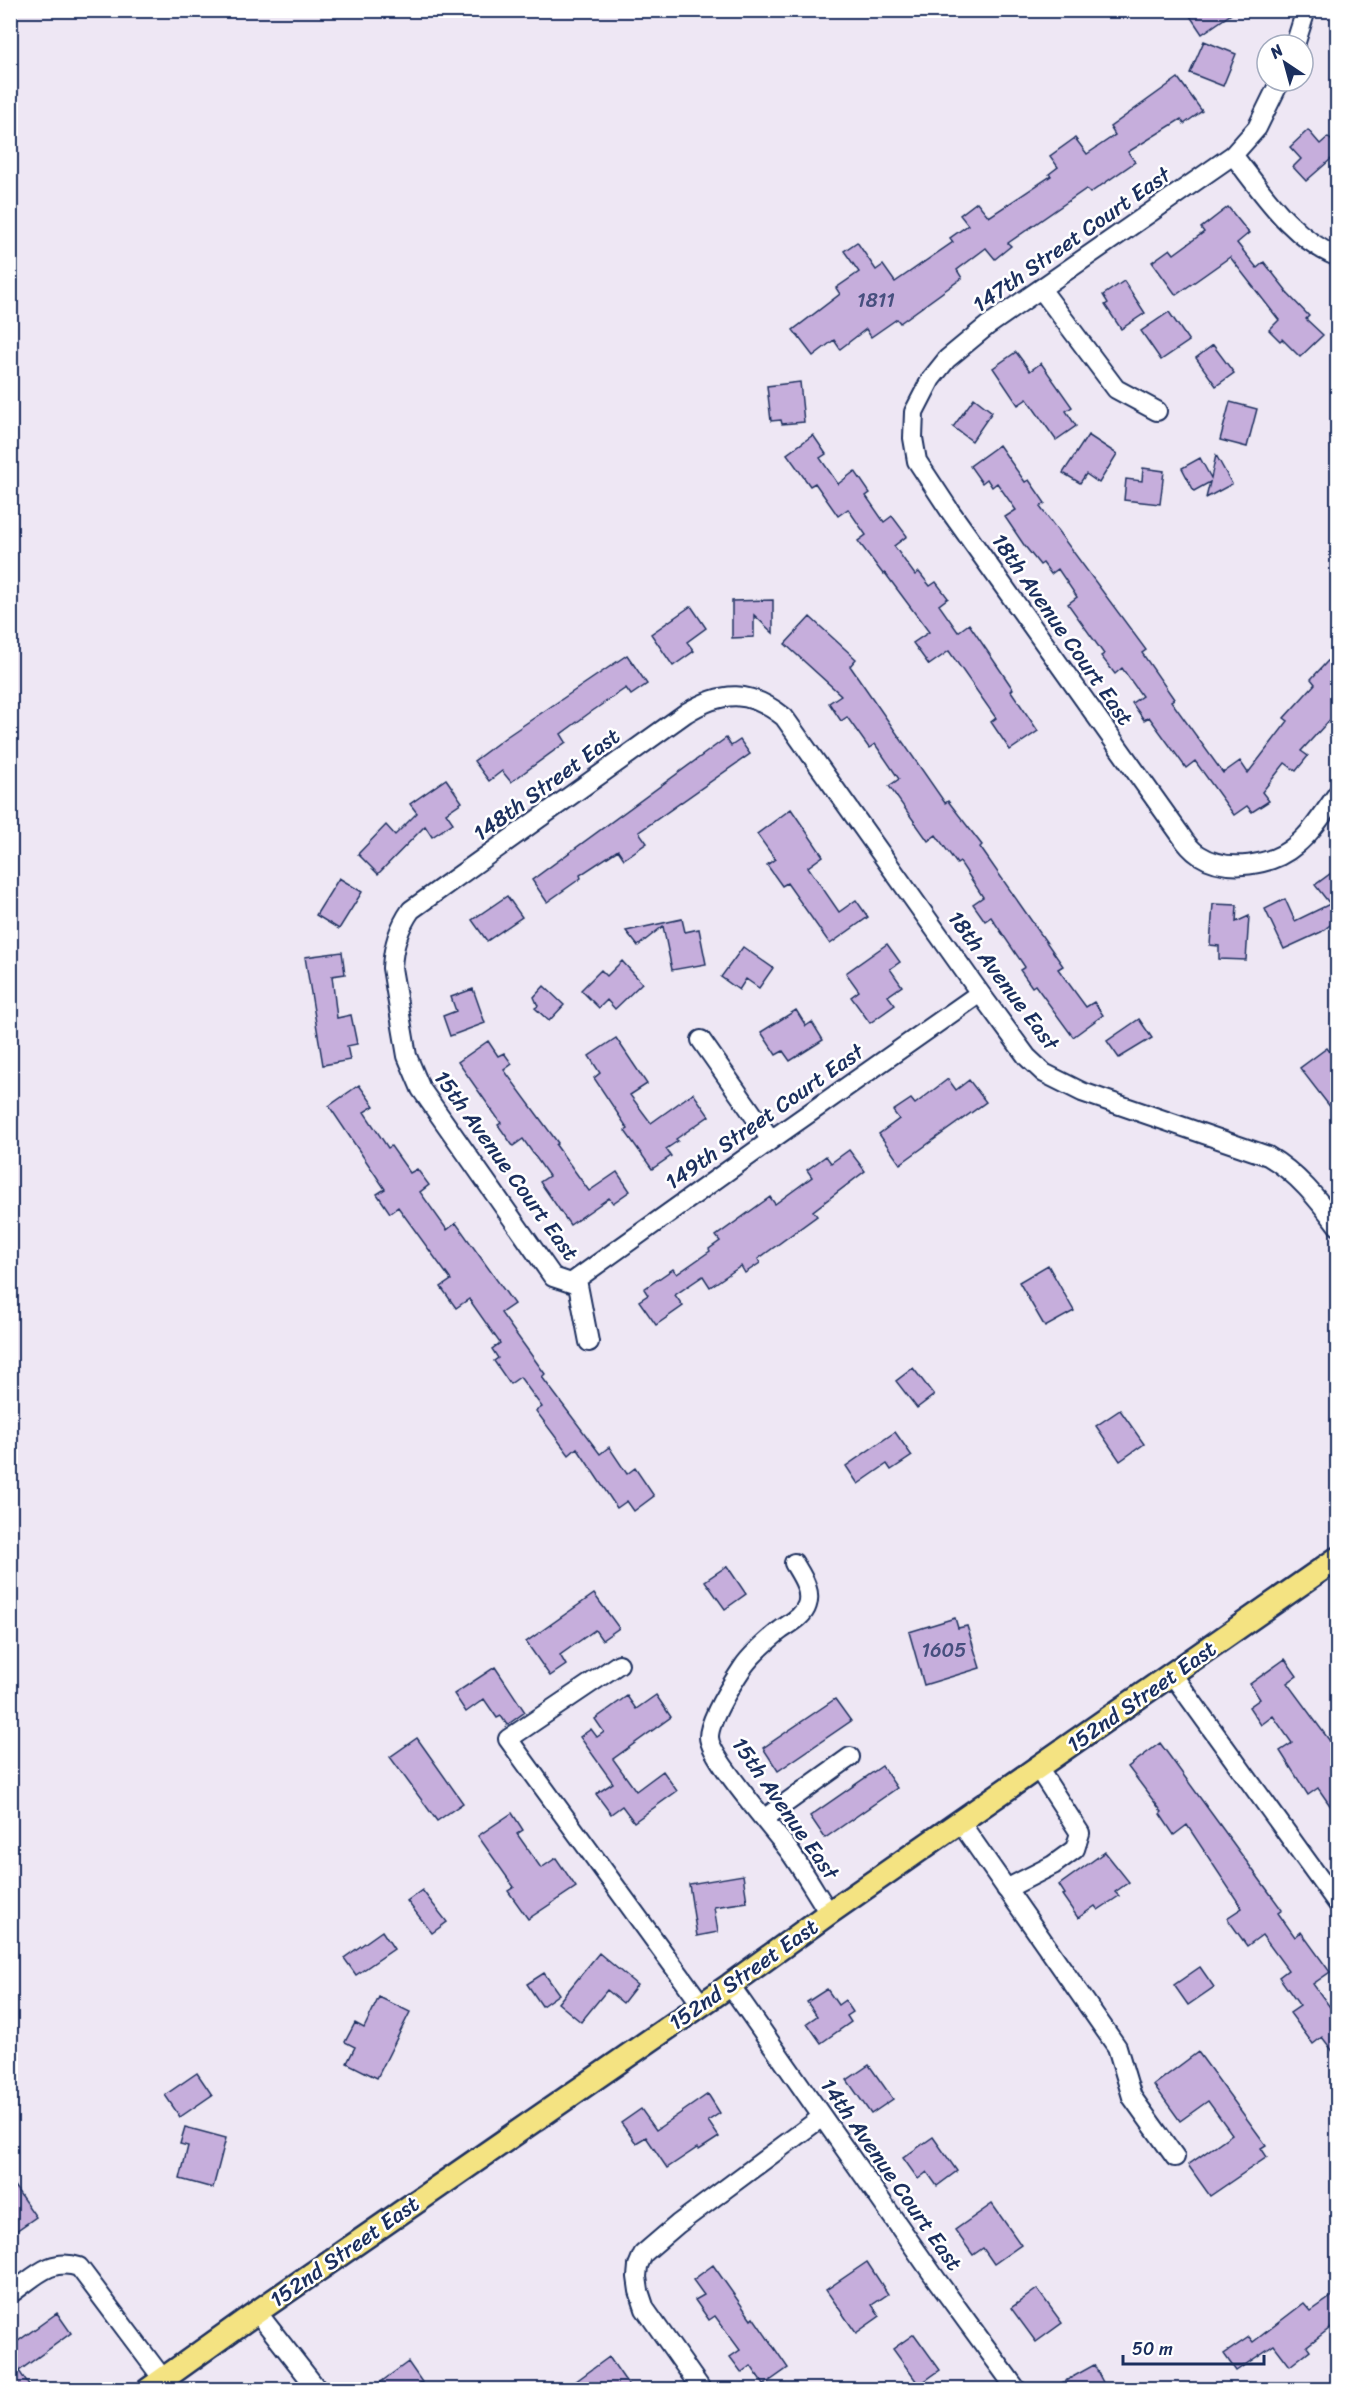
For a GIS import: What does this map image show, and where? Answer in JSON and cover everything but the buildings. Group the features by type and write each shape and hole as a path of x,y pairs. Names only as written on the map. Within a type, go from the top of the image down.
{"main road":[{"name":"152nd Street East","path":"156,2384 1338,1558"}],"street":[{"path":"1298,33 1303,12"},
{"name":"147th Street Court East","path":"915,447 914,412 931,379 946,359 987,326 1233,155 1257,128 1274,93"},
{"path":"1233,155 1298,234 1314,246 1338,257"},
{"path":"1041,289 1116,390 1156,411"},
{"name":"18th Avenue Court East","path":"915,447 917,461 950,510 1189,847 1204,858 1222,863 1252,864 1277,857 1294,847 1305,836 1338,794"},
{"name":"148th Street East","path":"401,929 411,910 686,713 701,704 732,695"},
{"name":"18th Avenue East","path":"732,695 761,700 784,717 980,993 1027,1057 1044,1073 1082,1092 1268,1156 1281,1164 1304,1185 1338,1226"},
{"name":"15th Avenue Court East","path":"401,929 392,955 392,968 407,1056 413,1075 553,1277 571,1283 577,1280 589,1342"},
{"name":"149th Street Court East","path":"577,1280 980,993"},
{"path":"701,1040 771,1140"},
{"name":"15th Avenue East","path":"794,1563 806,1585 809,1598 807,1607 800,1617 756,1652 743,1667 712,1724 709,1736 723,1766 765,1818 830,1913"},
{"path":"619,1664 508,1739 700,2004"},
{"path":"1172,1674 1338,1904"},
{"path":"765,1818 850,1757"},
{"path":"1006,1889 1053,1865 1075,1849 1080,1833 1038,1768"},
{"path":"960,1822 1117,2047 1132,2097 1175,2157"},
{"name":"14th Avenue Court East","path":"730,1985 1017,2390"},
{"path":"702,2390 650,2316 639,2291 638,2266 643,2254 822,2117"},
{"path":"10,2294 42,2271 62,2262 79,2267 156,2384"},
{"path":"257,2312 318,2390"}]}
